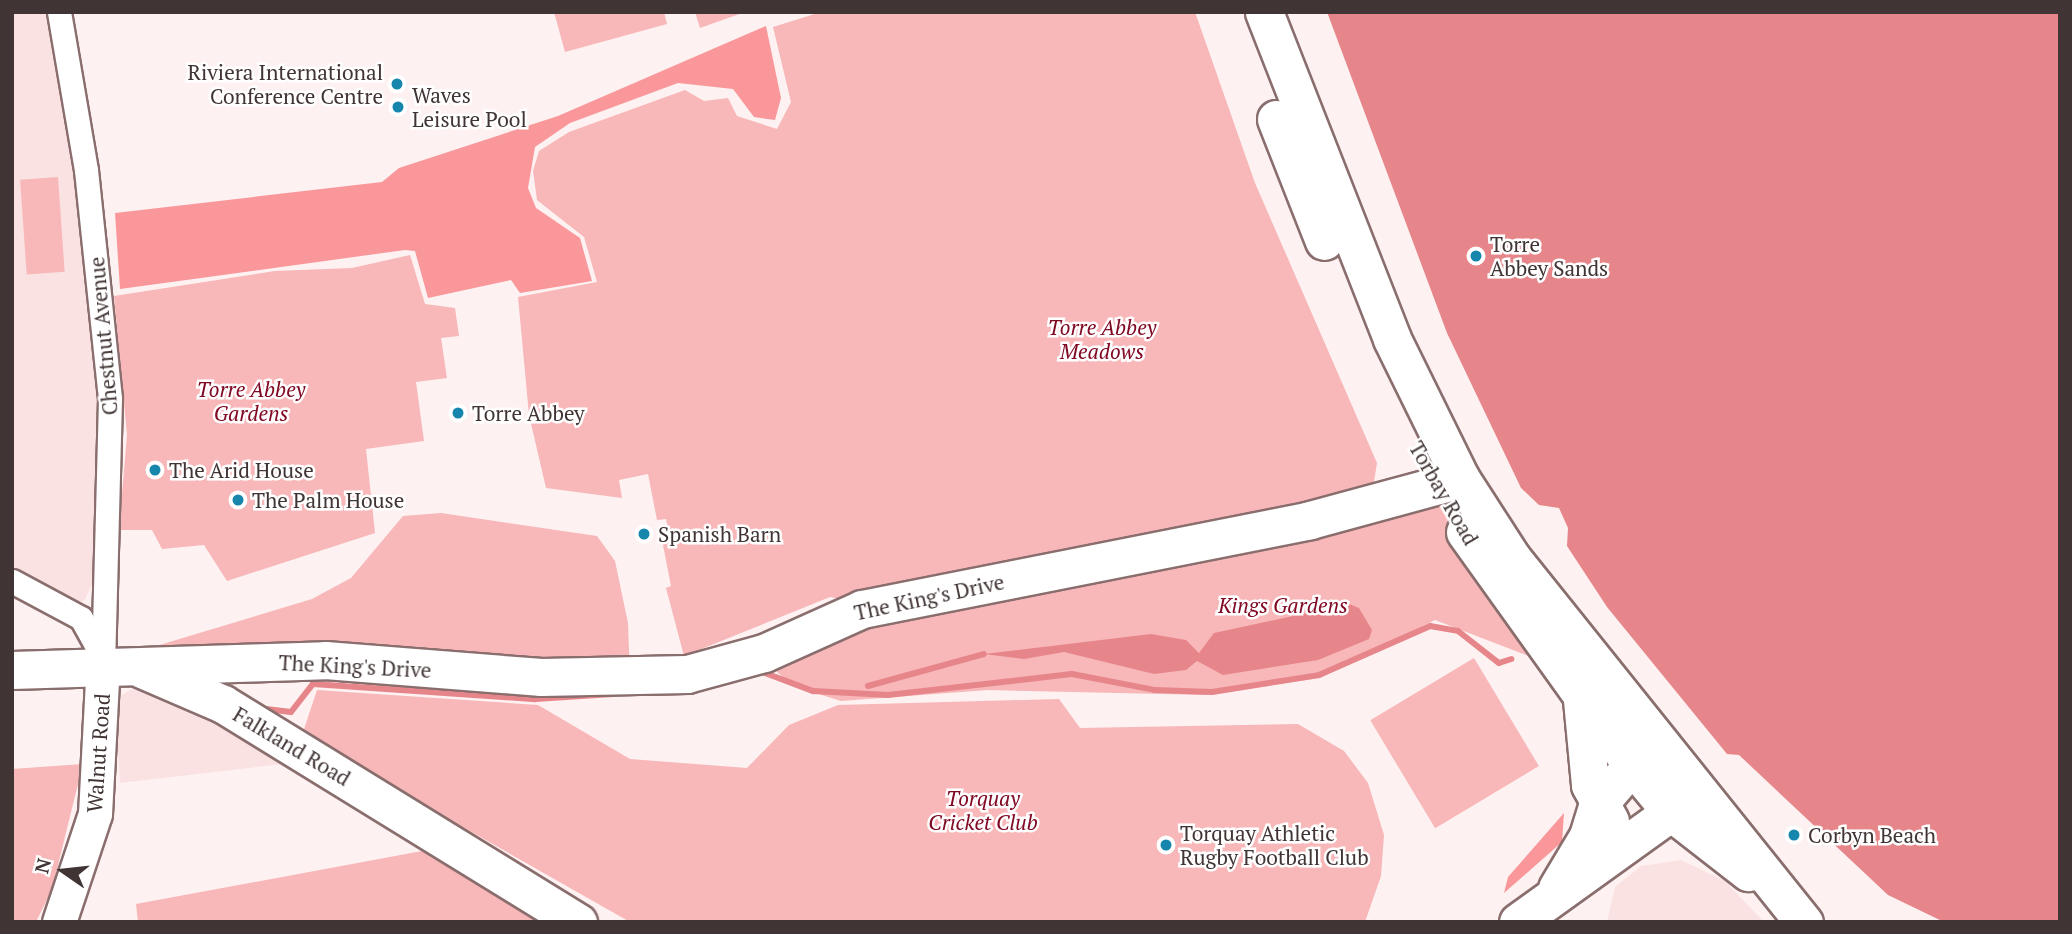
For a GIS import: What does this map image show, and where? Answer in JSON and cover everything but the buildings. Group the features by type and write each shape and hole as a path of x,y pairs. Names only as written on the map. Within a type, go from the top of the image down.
{"main road":[{"name":"Torbay Road","path":"1238,12 1345,291 1449,483 1505,595 1632,765 1671,812 1776,893"},
{"name":"Torbay Road","path":"1264,12 1449,483 1666,751 1776,893 1804,922"},
{"name":"The King's Drive","path":"103,662 325,660 629,680 687,674 764,653 862,609 1310,520 1449,483"},
{"path":"12,670 103,662"},
{"name":"Falkland Road","path":"103,662 158,672 223,704 578,922"},
{"path":"1581,696 1597,806 1623,841"},
{"path":"1536,911 1597,806 1632,765 1666,751"},
{"path":"1536,911 1623,841 1671,812 1662,779 1666,751"}],"street":[{"name":"Chestnut Avenue","path":"59,12 81,140 112,438 103,662"},
{"path":"12,581 81,618 103,662"},
{"name":"Walnut Road","path":"59,922 95,814 103,662"}],"shaded area":[{"path":"12,12 50,12 61,44 103,457 92,585 84,601 72,602 12,569"},
{"path":"1327,12 2060,12 2060,922 1944,922 1888,895 1739,755 1727,754 1607,607 1567,546 1568,528 1559,508 1539,505 1521,488 1447,333"},
{"path":"766,26 781,98 775,120 754,117 733,89 678,83 570,123 535,147 528,188 536,208 580,238 592,281 520,293 511,280 428,298 415,251 405,250 120,289 115,213 382,182 399,168 558,116"},
{"path":"1349,604 1359,608 1372,630 1369,639 1318,660 1223,675 1197,661 1186,670 1154,674 1064,652 1024,659 984,654 1151,634 1186,640 1199,653 1214,633"},
{"path":"141,684 300,762 120,783 115,699"},
{"path":"1564,813 1562,842 1504,893 1508,877"},
{"path":"1681,860 1725,881 1764,922 1607,922 1615,887 1641,866"}],"green space":[{"path":"554,12 664,12 667,24 565,52"},
{"path":"695,12 745,12 700,28"},
{"name":"Torre Abbey Meadows","path":"821,12 1195,12 1255,183 1377,463 1372,494 848,600 830,597 684,656 666,588 671,586 662,540 670,538 666,519 657,520 648,474 619,480 622,498 546,488 529,415 518,297 597,282 584,237 537,200 533,171 539,151 569,132 685,90 704,101 728,98 737,116 777,129 791,102 773,27"},
{"path":"58,177 65,272 27,274 20,180"},
{"name":"Torre Abbey Gardens","path":"410,255 425,304 455,308 459,336 441,338 447,378 416,382 424,441 366,449 375,533 227,581 204,545 162,549 152,530 119,530 127,435 114,296 275,271 352,268"},
{"name":"Kings Gardens","path":"1437,488 1560,668 1435,620 1320,678 1207,695 988,690 841,701 793,686 758,655 833,619"},
{"path":"441,513 597,536 615,561 628,623 630,680 103,662 312,599 351,578 403,516"},
{"path":"1474,658 1539,766 1435,828 1370,720"},
{"name":"Torquay Cricket Club","path":"317,690 538,705 630,759 747,768 789,725 838,705 1059,699 1080,728 1298,724 1344,751 1368,783 1384,835 1381,876 1365,922 630,922 389,785 304,729"},
{"path":"83,764 52,889 36,922 12,922 12,769"},
{"path":"422,851 544,922 138,922 136,904"}],"waterway":[{"path":"757,670 813,691 888,695 1072,674 1155,690 1212,692 1319,675 1430,626 1458,631 1499,663 1511,659"},
{"path":"868,686 984,654"},
{"path":"258,708 291,712 313,684 535,699 613,694"}],"place":[{"name":"Riviera International Conference Centre","path":"397,84"},
{"name":"Waves Leisure Pool","path":"398,107"},
{"name":"Torre Abbey Sands","path":"1476,256"},
{"name":"Torre Abbey","path":"458,413"},
{"name":"The Arid House","path":"155,470"},
{"name":"The Palm House","path":"238,500"},
{"name":"Spanish Barn","path":"644,534"},
{"name":"Corbyn Beach","path":"1794,835"},
{"name":"Torquay Athletic Rugby Football Club","path":"1166,845"}]}
